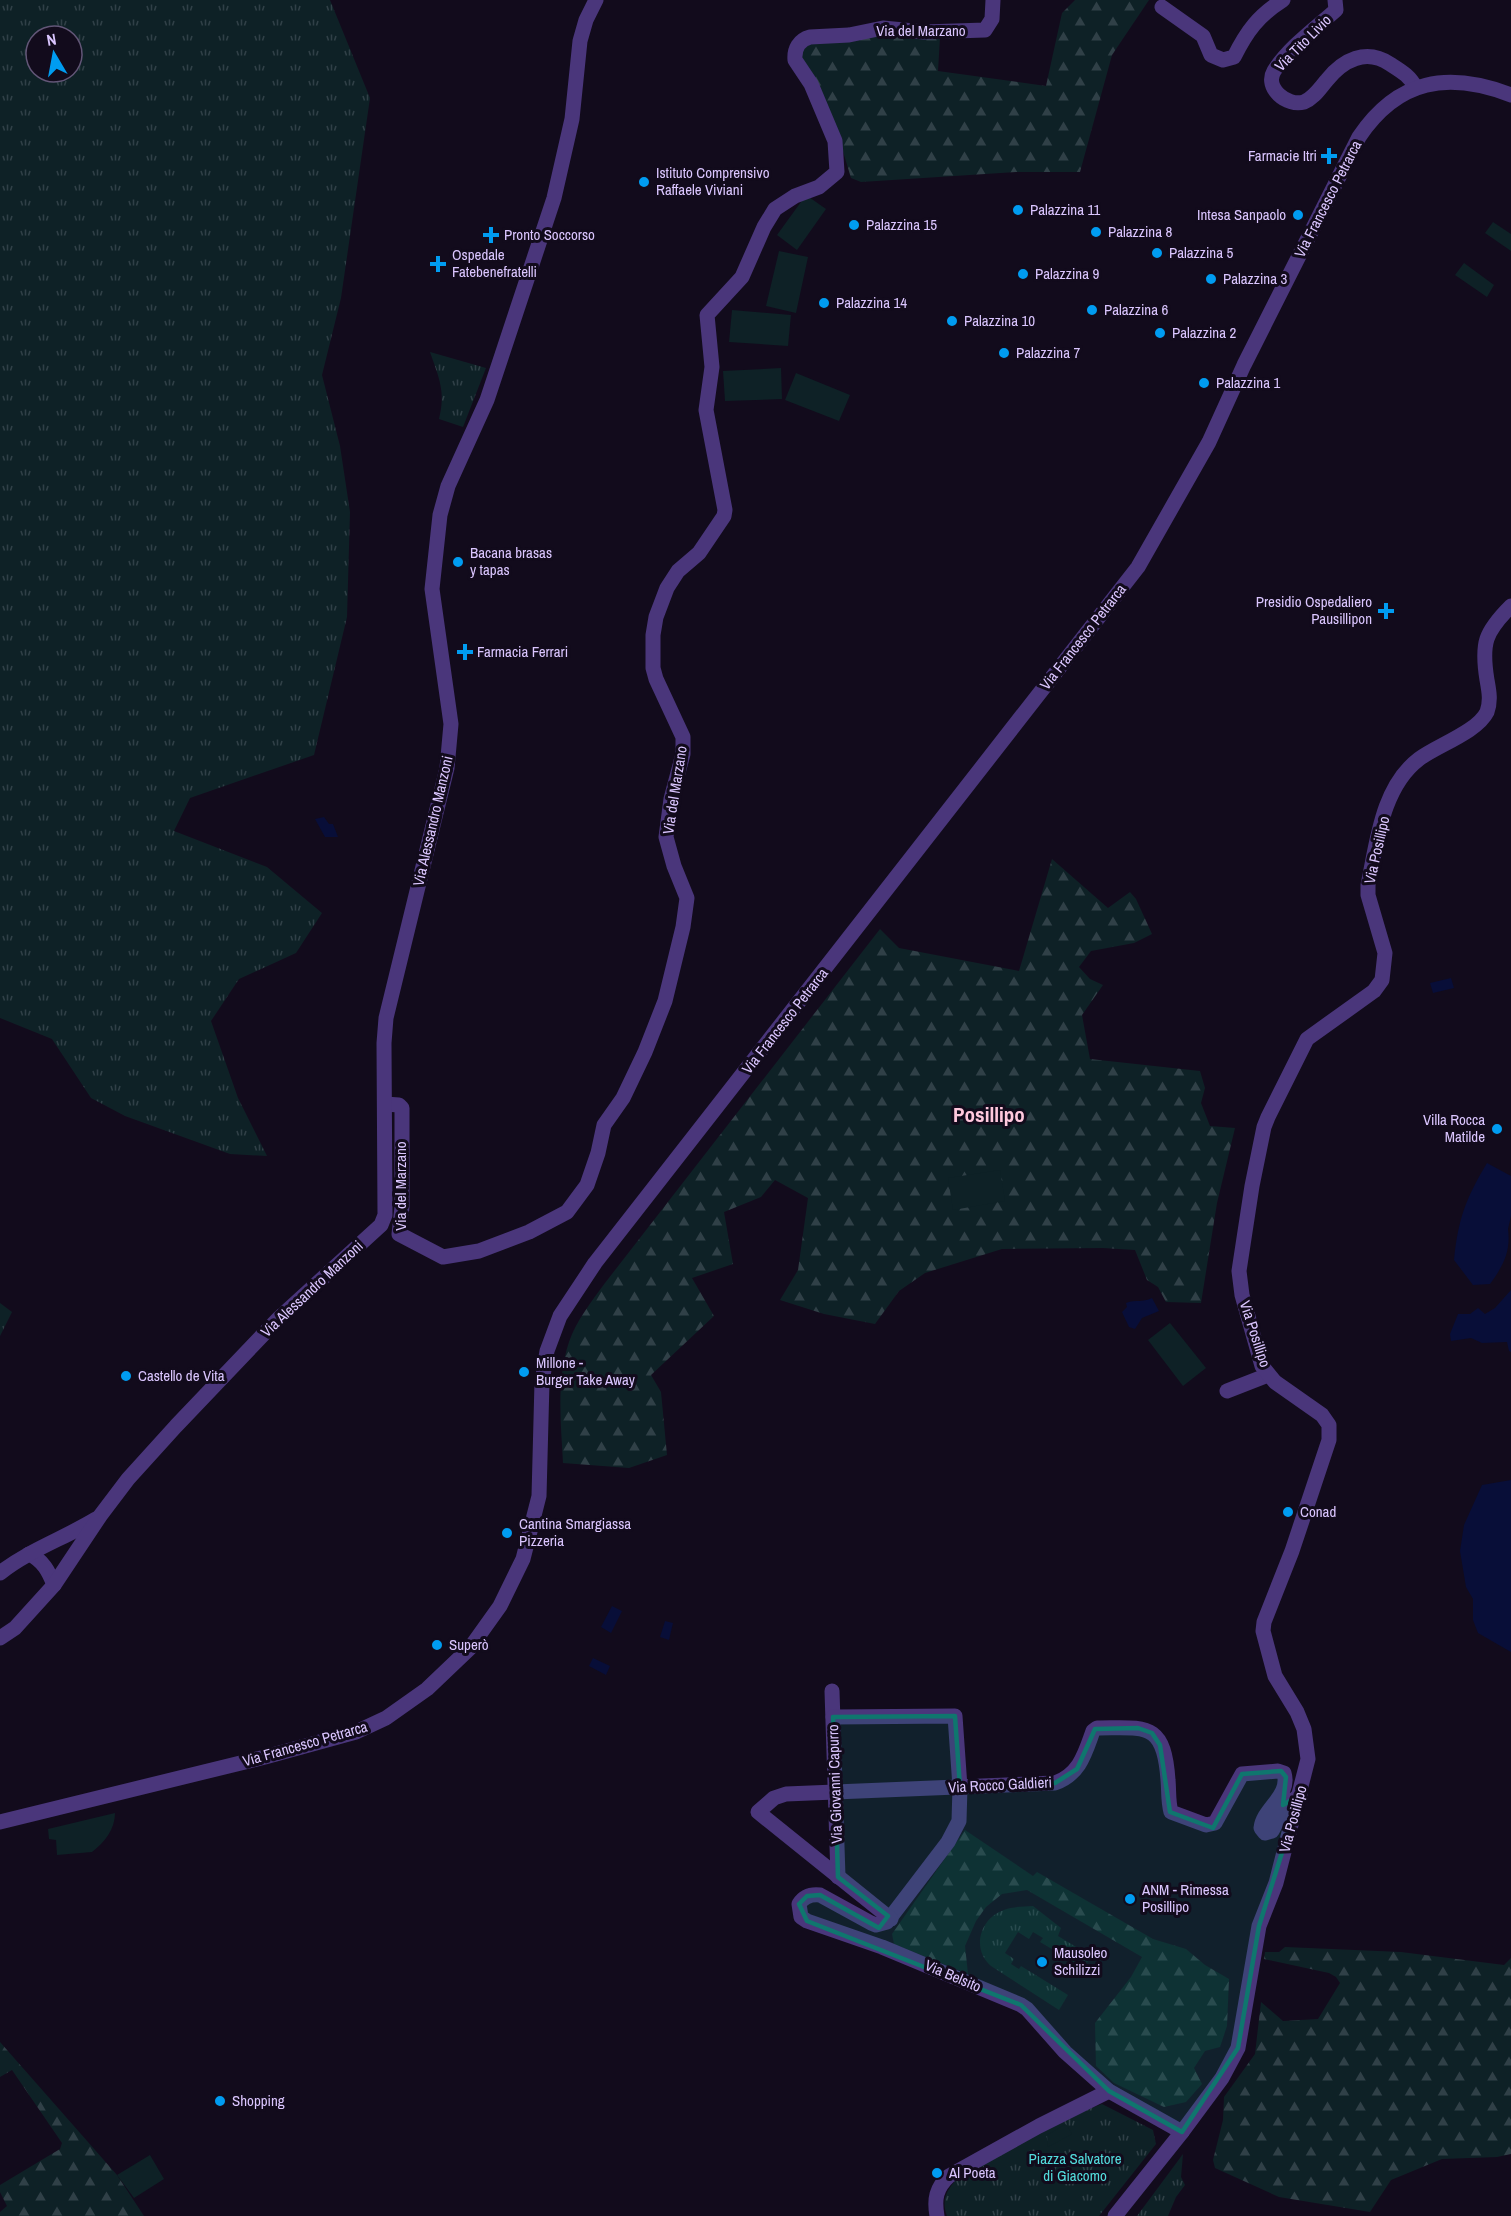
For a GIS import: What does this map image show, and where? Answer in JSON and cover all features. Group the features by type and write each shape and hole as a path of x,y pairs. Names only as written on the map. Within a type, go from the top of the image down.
{"street":[{"name":"Via Alessandro Manzoni","path":"0,1638 15,1628 54,1586 100,1516 128,1479 279,1318 381,1225 385,1215 384,1043 386,1018 447,768 451,724 432,589 440,514 448,486 487,400 554,198 572,119 580,41 586,20 597,0"},
{"name":"Via del Marzano","path":"385,1104 399,1105 402,1108 402,1207 399,1234 442,1257 479,1251 529,1232 567,1212 587,1185 598,1153 604,1125 623,1098 645,1052 665,1001 683,927 687,898 674,866 666,837 671,799 683,754 683,737 656,679 652,651 656,617 667,588 678,571 704,546 724,516 725,510 706,410 712,367 707,315 742,277 764,227 775,209 795,196 819,187 837,172 835,141 811,84 795,60 797,46 805,38 849,35 883,28 924,32 985,30 992,19 993,0"},
{"path":"1162,7 1203,36 1211,55 1223,60 1233,57 1252,26 1264,12 1283,0"},
{"name":"Via Tito Livio","path":"1335,0 1336,10 1284,58 1272,73 1272,84 1277,94 1292,102 1302,103 1312,98 1329,76 1347,60 1360,56 1385,61 1411,77 1416,87"},
{"name":"Via Francesco Petrarca","path":"0,1822 266,1757 356,1732 386,1718 420,1695 470,1648 500,1606 524,1559 539,1496 542,1382 548,1351 560,1316 595,1263 1138,567 1209,442 1244,365 1359,137 1381,110 1416,87 1473,82 1511,95"},
{"name":"Via Posillipo","path":"1114,2216 1222,2078 1238,2048 1259,1926 1276,1883 1308,1760 1304,1729 1297,1712 1275,1676 1263,1631 1323,1462 1330,1432 1322,1415 1269,1375 1262,1366 1239,1282 1251,1196 1264,1127 1307,1039 1374,991 1382,980 1385,953 1368,896 1368,885 1382,820 1392,796 1417,760 1468,730 1487,712 1490,702 1484,660 1487,634 1511,606"},
{"path":"1227,1391 1269,1375"},
{"name":"Via Alessandro Manzoni","path":"0,1573 16,1560 78,1530 100,1516"},
{"path":"29,1554 47,1569 54,1586"},
{"name":"Via Giovanni Capurro","path":"832,1690 838,1877"},
{"path":"833,1717 955,1716 960,1787 960,1815 954,1830 891,1919 838,1877"},
{"name":"Via Rocco Galdieri","path":"838,1877 758,1812 780,1795 1055,1783 1064,1780 1077,1769 1095,1729 1146,1729 1157,1737 1167,1771 1170,1809 1174,1814 1206,1825 1215,1823 1241,1774 1281,1772 1286,1777 1282,1793 1261,1822 1262,1831 1268,1833 1272,1831 1286,1805 1300,1795"},
{"name":"Via Belsito","path":"891,1919 881,1925 870,1923 820,1894 807,1896 799,1904 801,1917 807,1921 882,1947 1028,2009 1065,2052 1109,2091 1182,2132"},
{"path":"937,2216 935,2196 941,2183 949,2176 1039,2126 1109,2091"}],"highlighted area":[{"path":"955,1716 960,1787 1055,1783 1077,1769 1095,1729 1138,1728 1152,1733 1160,1745 1170,1812 1213,1828 1242,1774 1281,1771 1286,1777 1283,1805 1300,1795 1259,1926 1238,2048 1182,2132 1109,2091 1021,2005 807,1921 799,1904 807,1896 820,1895 879,1928 888,1916 838,1877 833,1717"}],"green space":[{"path":"0,0 330,0 370,98 341,298 322,375 340,446 350,512 347,617 314,755 190,798 174,831 267,867 322,913 296,953 239,979 211,1021 238,1098 267,1156 230,1154 125,1116 91,1098 52,1039 0,1018"},
{"path":"1075,0 1149,0 1112,55 1080,172 1016,172 861,182 851,178 839,138 801,59 802,49 810,41 885,32 940,37 938,71 1046,86 1062,13"},
{"path":"806,195 826,209 797,250 777,235"},
{"path":"1493,222 1511,234 1511,251 1485,233"},
{"path":"779,251 808,257 796,313 766,306"},
{"path":"1464,263 1494,285 1487,297 1455,275"},
{"path":"732,310 791,315 788,346 729,342"},
{"path":"430,352 486,368 463,427 439,419 442,393"},
{"path":"781,368 782,399 725,401 723,371"},
{"path":"796,373 850,395 839,421 785,400"},
{"path":"1052,859 1108,908 1130,892 1136,899 1152,934 1134,943 1091,951 1079,967 1090,979 1103,985 1082,1015 1090,1059 1200,1071 1205,1088 1201,1103 1210,1126 1235,1128 1217,1203 1201,1303 1166,1302 1158,1287 1147,1280 1135,1250 1002,1249 925,1273 899,1291 875,1324 824,1314 780,1300 798,1270 808,1198 775,1180 761,1197 724,1212 733,1264 692,1278 714,1316 651,1375 661,1392 667,1455 629,1468 563,1463 560,1402 562,1372 569,1342 580,1319 605,1283 880,929 899,948 1019,971"},
{"path":"1000,1170 1005,1201 953,1210 948,1178"},
{"path":"0,1303 12,1312 0,1336"},
{"path":"1170,1323 1206,1368 1183,1386 1148,1340"},
{"path":"115,1813 108,1835 92,1852 57,1855 56,1840 49,1839 48,1829"},
{"path":"965,1830 1033,1876 1037,1872 1153,1939 1186,1949 1205,1965 1229,1979 1227,2026 1220,2047 1205,2051 1194,2068 1202,2084 1186,2102 1164,2107 1114,2083 1096,2066 1095,2023 1131,1977 1142,1957 1027,1890 1002,1894 986,1907 976,1921 965,1946 968,1974 894,1944 892,1934"},
{"path":"1033,1906 1061,1928 1058,1936 1091,1956 1084,1968 1040,1942 1043,1938 1033,1932 1029,1939 1018,1932 1005,1953 1014,1959 1011,1964 1019,1969 1021,1966 1068,1995 1059,2010 991,1966 981,1951 981,1935 989,1920 1007,1909"},
{"path":"1285,1947 1401,1952 1504,1965 1511,1958 1511,2154 1497,2157 1442,2159 1391,2180 1370,2212 1279,2197 1215,2168 1213,2160 1223,2120 1224,2097 1255,2054 1261,2002 1283,2021 1318,2019 1340,1983 1329,1973 1264,1959 1265,1952 1279,1952"},
{"path":"0,2042 117,2175 144,2216 0,2216 0,2212 7,2206 0,2192 0,2185 60,2149 62,2143 12,2070 0,2077"},
{"name":"Piazza Salvatore di Giacomo","path":"1102,2104 1153,2130 1156,2144 1099,2216 947,2216 945,2198 949,2188 961,2174 1071,2116"},
{"path":"1066,2124 1072,2134 1048,2147 1047,2135"},
{"path":"1183,2154 1181,2177 1185,2185 1176,2197 1168,2216 1137,2216"},
{"path":"150,2155 164,2179 134,2198 117,2175"}],"shaded area":[{"path":"324,817 329,824 333,824 338,837 325,837 315,819"},
{"path":"1451,978 1454,988 1433,993 1430,983"},
{"path":"1487,1163 1511,1176 1509,1237 1502,1265 1490,1284 1473,1285 1454,1260 1464,1209"},
{"path":"1511,1290 1511,1352 1507,1342 1482,1343 1471,1338 1451,1341 1450,1334 1458,1314 1470,1314 1478,1308 1485,1314 1495,1308"},
{"path":"1152,1298 1159,1311 1142,1318 1135,1329 1129,1327 1122,1312 1127,1307 1126,1303"},
{"path":"1511,1480 1511,1652 1478,1633 1473,1620 1473,1599 1466,1587 1460,1551 1464,1525 1482,1485"},
{"path":"612,1606 622,1611 611,1633 601,1627"},
{"path":"665,1621 673,1623 669,1640 660,1637"},
{"path":"593,1658 610,1666 606,1675 589,1666"}],"place":[{"name":"Farmacie Itri","path":"1329,156"},
{"name":"Istituto Comprensivo Raffaele Viviani","path":"644,182"},
{"name":"Palazzina 11","path":"1018,210"},
{"name":"Intesa Sanpaolo","path":"1298,215"},
{"name":"Palazzina 15","path":"854,225"},
{"name":"Palazzina 8","path":"1096,232"},
{"name":"Pronto Soccorso","path":"491,235"},
{"name":"Palazzina 5","path":"1157,253"},
{"name":"Ospedale Fatebenefratelli","path":"438,264"},
{"name":"Palazzina 9","path":"1023,274"},
{"name":"Palazzina 3","path":"1211,279"},
{"name":"Palazzina 14","path":"824,303"},
{"name":"Palazzina 6","path":"1092,310"},
{"name":"Palazzina 10","path":"952,321"},
{"name":"Palazzina 2","path":"1160,333"},
{"name":"Palazzina 7","path":"1004,353"},
{"name":"Palazzina 1","path":"1204,383"},
{"name":"Bacana brasas y tapas","path":"458,562"},
{"name":"Presidio Ospedaliero Pausillipon","path":"1386,611"},
{"name":"Farmacia Ferrari","path":"465,652"},
{"name":"Villa Rocca Matilde","path":"1497,1129"},
{"name":"Millone - Burger Take Away","path":"524,1372"},
{"name":"Castello de Vita","path":"126,1376"},
{"name":"Conad","path":"1288,1512"},
{"name":"Cantina Smargiassa Pizzeria","path":"507,1533"},
{"name":"Superò","path":"437,1645"},
{"name":"ANM - Rimessa Posillipo","path":"1130,1899"},
{"name":"Mausoleo Schilizzi","path":"1042,1962"},
{"name":"Shopping","path":"220,2101"},
{"name":"Al Poeta","path":"937,2173"}],"district":[{"name":"Posillipo","path":"989,1115"}]}
